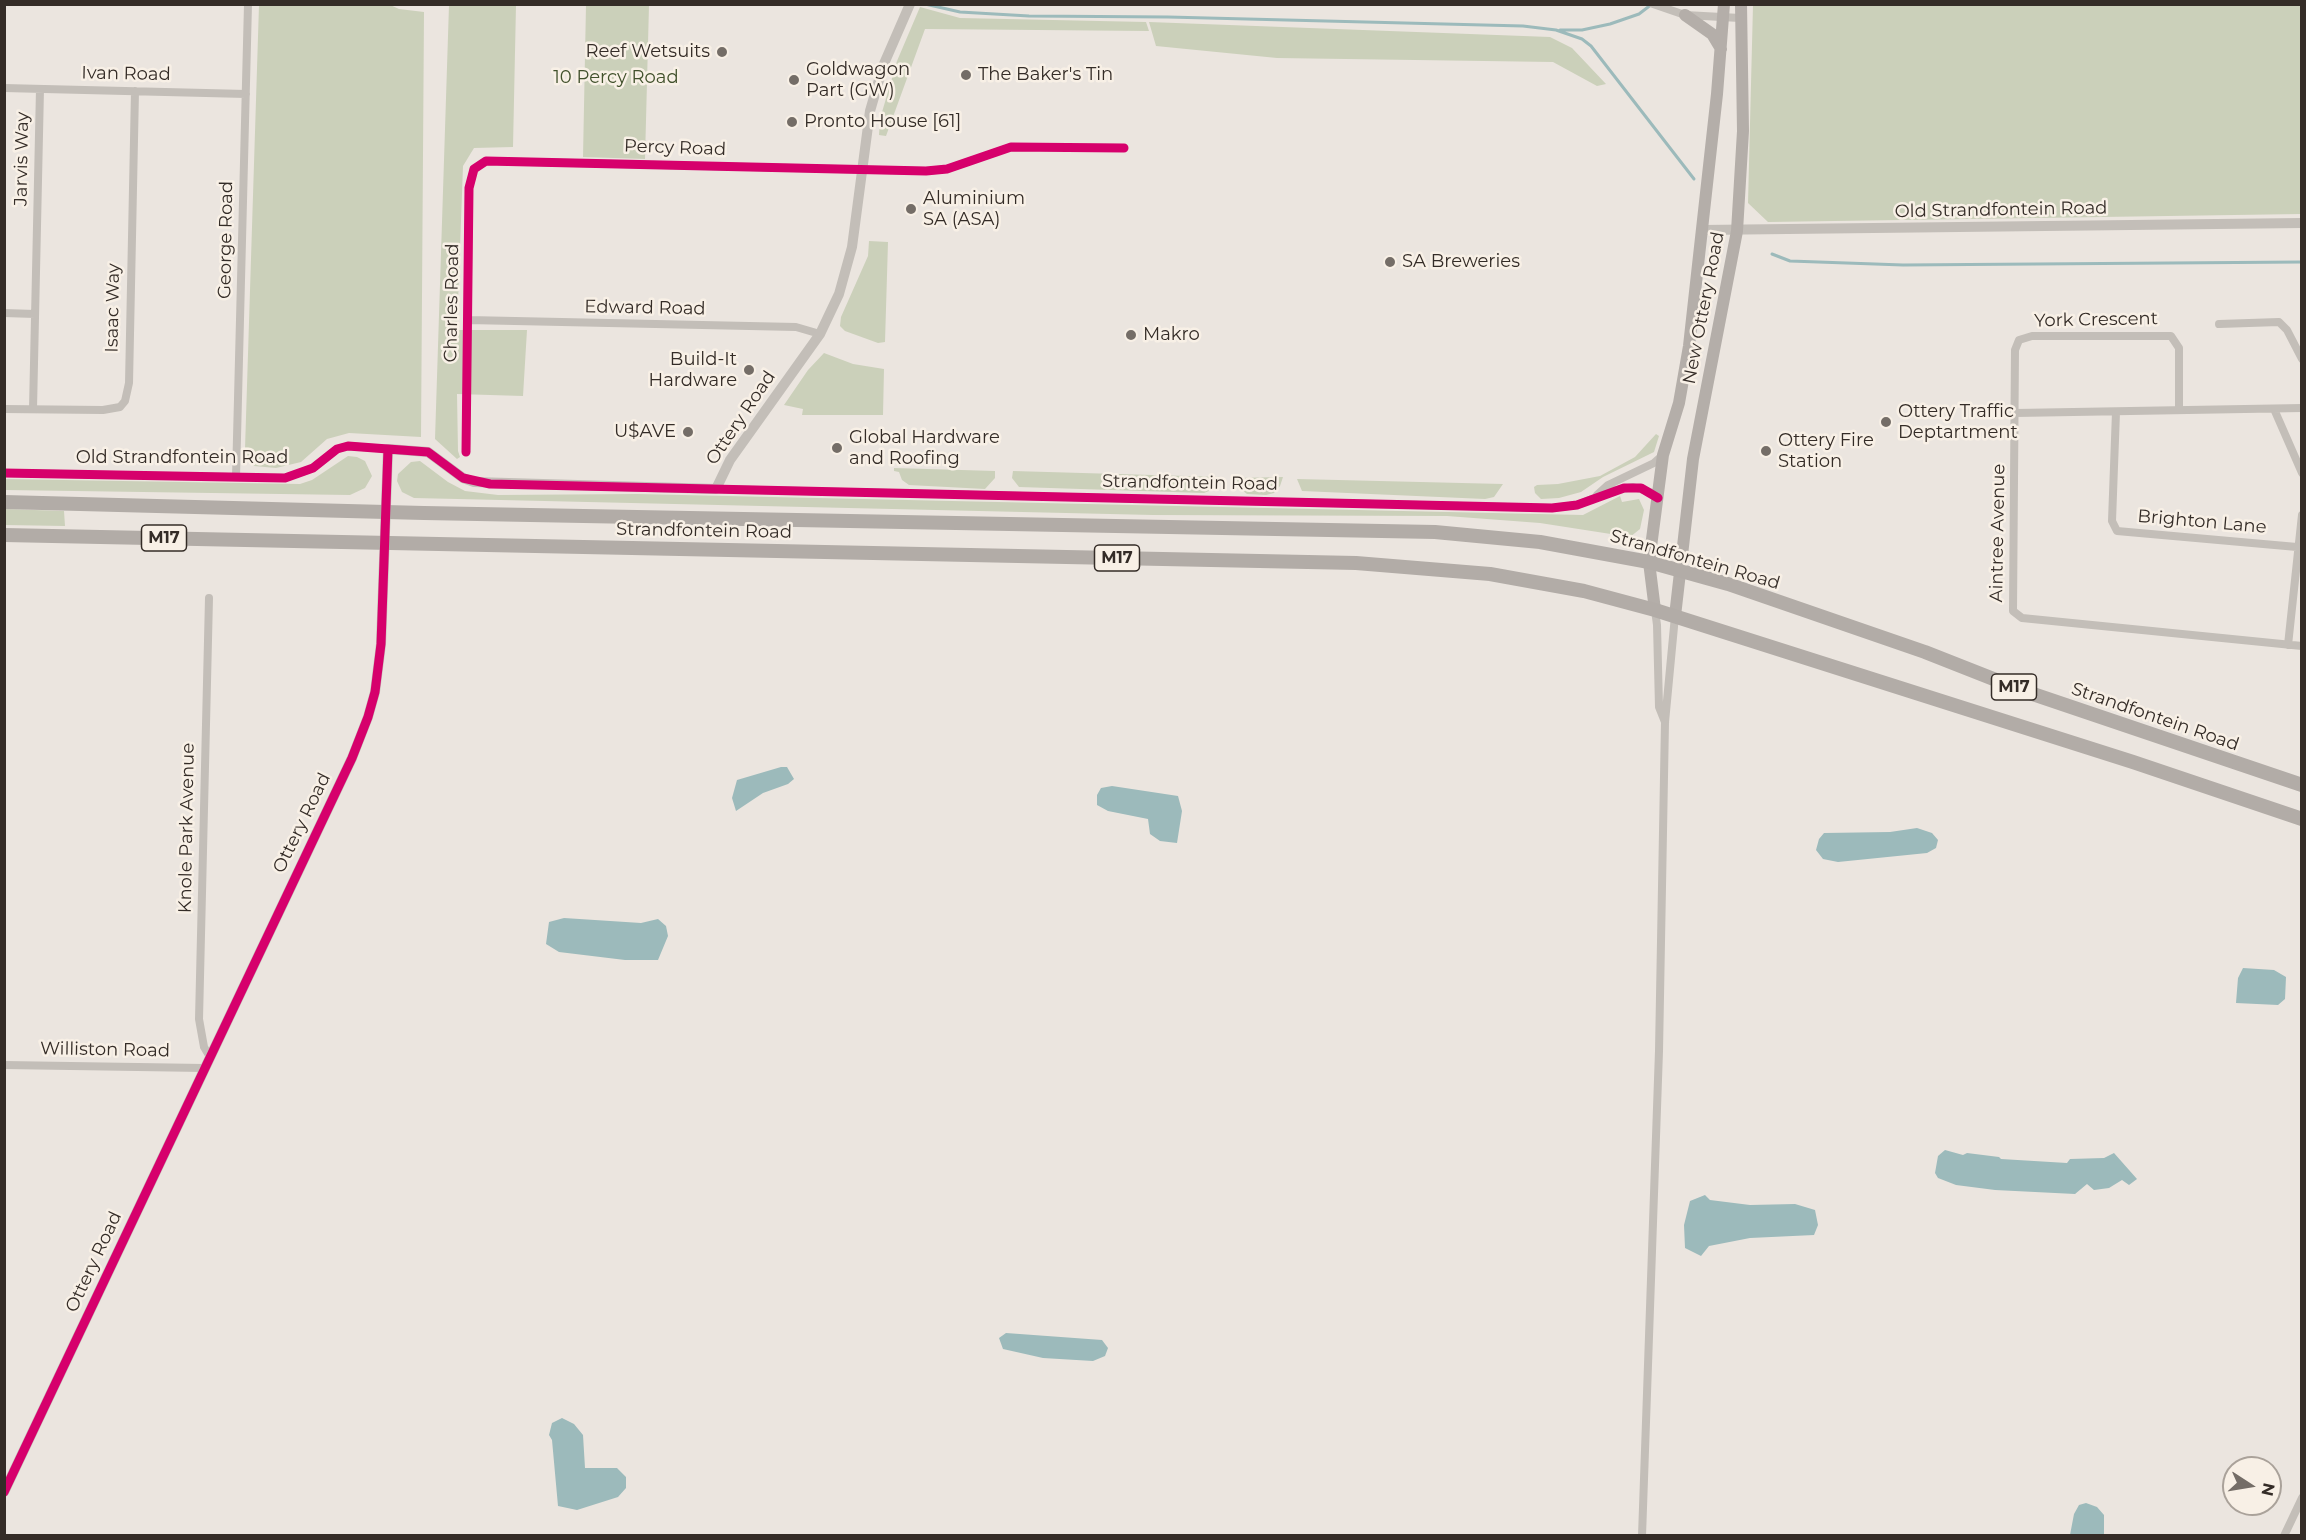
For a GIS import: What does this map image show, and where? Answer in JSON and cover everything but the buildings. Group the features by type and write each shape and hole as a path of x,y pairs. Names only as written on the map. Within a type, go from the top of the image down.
{"main road":[{"name":"New Ottery Road","path":"1654,610 1649,562 1664,455 1685,378 1724,4"},
{"name":"New Ottery Road","path":"1675,616 1693,459 1737,231 1743,131 1741,4"},
{"path":"1685,15 1712,34 1721,50"},
{"name":"Strandfontein Road","path":"4,502 386,512 1435,532 1540,542 1649,562 1728,584 1916,649 2024,691 2301,785"},
{"name":"Strandfontein Road","path":"4,535 1356,563 1509,578 1584,591 1675,616 2133,762 2301,819"}],"street":[{"name":"George Road","path":"236,477 248,4"},
{"path":"1653,4 1685,15 1740,18"},
{"name":"Ottery Road","path":"6,1485 352,758 368,717 380,663 387,449 428,452 437,456 453,472 474,482 716,489 730,460 820,334 835,303 849,263 870,111 892,41 909,7"},
{"name":"Ivan Road","path":"4,88 246,93"},
{"name":"Jarvis Way","path":"33,409 40,89"},
{"name":"Isaac Way","path":"4,409 112,410 120,407 128,393 135,91"},
{"name":"Percy Road","path":"486,161 937,171 1011,147 1124,148"},
{"name":"Charles Road","path":"466,452 469,188 474,169 486,161"},
{"name":"Old Strandfontein Road","path":"1702,230 2301,223"},
{"path":"4,313 34,314"},
{"name":"Edward Road","path":"468,320 796,327 820,334"},
{"path":"2219,324 2279,322 2287,330 2301,359"},
{"name":"York Crescent","path":"2016,413 2017,344 2024,337 2032,336 2171,336 2179,348 2178,410"},
{"path":"2016,413 2301,408"},
{"path":"2274,409 2301,473"},
{"name":"Brighton Lane","path":"2116,412 2112,521 2117,531 2297,547"},
{"name":"Aintree Avenue","path":"2016,413 2011,597 2013,610 2017,616 2301,646"},
{"name":"Old Strandfontein Road","path":"4,473 292,476 314,468 337,449 348,446 387,449"},
{"name":"Strandfontein Road","path":"1595,498 1608,485 1654,463 1664,455"},
{"name":"Strandfontein Road","path":"716,489 1552,508 1577,505 1633,487 1641,488 1658,498"},
{"path":"2288,645 2301,515"},
{"name":"Knole Park Avenue","path":"209,598 199,1019 204,1047 210,1057"},
{"path":"1654,610 1657,625 1659,707 1665,722"},
{"path":"1642,1536 1659,1041 1665,722 1675,616"},
{"name":"Williston Road","path":"4,1065 204,1068"},
{"path":"2284,1536 2301,1498"}],"green space":[{"path":"388,4 399,9 424,12 421,437 349,433 327,439 301,462 276,468 254,466 246,457 245,449 259,5"},
{"path":"449,5 516,5 513,147 474,148 463,166 457,330 527,330 523,396 457,394 460,457 457,459 435,439"},
{"name":"10 Percy Road","path":"586,5 649,5 645,159 583,157"},
{"path":"1753,5 2301,5 2301,214 1768,222 1748,203"},
{"path":"920,7 960,18 1146,22 1149,31 925,29 886,136 879,135 880,119 897,61"},
{"path":"1149,22 1550,37 1572,48 1606,84 1597,86 1553,62 1277,58 1156,46"},
{"path":"869,241 888,242 885,342 878,343 845,331 840,326 841,317 868,256"},
{"path":"824,353 853,364 884,369 883,415 802,415 803,409 784,405 808,370"},
{"path":"1656,434 1659,436 1654,452 1603,477 1581,492 1559,498 1541,499 1535,493 1534,487 1537,485 1558,484 1600,476 1635,457"},
{"path":"348,456 365,461 372,476 365,488 350,495 5,490 5,479 300,484 312,480"},
{"path":"420,461 448,482 465,491 498,495 637,494 1583,515 1620,496 1622,502 1639,499 1644,510 1640,529 1630,537 1540,523 1447,516 1153,515 414,498 402,492 397,481 398,474 411,462"},
{"path":"894,468 995,471 995,478 985,489 909,485 902,480 899,472 894,471"},
{"path":"1013,471 1221,477 1219,487 1204,493 1019,487 1012,478"},
{"path":"1283,477 1274,493 1266,495 1247,494 1237,486 1237,478"},
{"path":"1297,479 1503,484 1494,497 1485,499 1302,491"},
{"path":"5,509 64,511 65,526 5,525"}],"water":[{"path":"787,767 794,779 788,784 763,793 736,811 732,798 737,780"},
{"path":"1112,786 1178,796 1182,811 1177,843 1160,841 1150,834 1148,819 1108,811 1097,805 1097,795 1101,788"},
{"path":"1917,828 1932,833 1938,840 1936,848 1927,853 1838,862 1823,859 1816,850 1819,839 1824,833 1890,832"},
{"path":"564,918 641,923 658,919 666,926 668,936 658,960 625,960 559,952 546,944 549,922"},
{"path":"2243,968 2274,970 2286,977 2285,999 2278,1005 2236,1003 2238,978"},
{"path":"1945,1150 1963,1155 1967,1153 2001,1159 2067,1163 2070,1159 2104,1158 2114,1153 2137,1179 2129,1185 2122,1180 2109,1188 2094,1190 2087,1184 2075,1194 1995,1190 1956,1185 1938,1178 1935,1173 1938,1156"},
{"path":"1705,1195 1710,1200 1750,1205 1795,1204 1815,1210 1818,1225 1814,1235 1750,1238 1709,1246 1701,1256 1685,1248 1684,1225 1690,1201"},
{"path":"1006,1333 1102,1340 1108,1348 1105,1356 1093,1361 1043,1358 1003,1349 999,1338"},
{"path":"562,1418 574,1424 583,1435 585,1468 617,1468 626,1477 626,1488 618,1497 577,1510 558,1506 552,1440 549,1435 552,1423"},
{"path":"2086,1503 2097,1507 2104,1515 2104,1535 2070,1535 2074,1514 2079,1505"}],"waterway":[{"path":"925,4 960,12 1029,16 1168,17 1523,26 1556,30 1582,39 1591,46 1694,179"},
{"path":"1560,30 1582,30 1610,24 1639,14 1652,4"},
{"path":"1772,254 1790,261 1903,265 2302,262"}],"cycle path":[{"path":"466,452 469,188 474,169 486,161 926,171 947,169 1011,147 1124,148"},
{"path":"4,473 285,478 313,468 337,449 348,446 428,452 463,478 490,484 1552,508 1577,505 1624,488 1641,488 1658,498"},
{"path":"4,1492 352,758 368,717 375,692 381,644 388,449"}],"place":[{"name":"Reef Wetsuits","path":"722,52"},
{"name":"The Baker's Tin","path":"966,75"},
{"name":"Goldwagon Part (GW)","path":"794,80"},
{"name":"Pronto House [61]","path":"792,122"},
{"name":"Aluminium SA (ASA)","path":"911,209"},
{"name":"SA Breweries","path":"1390,262"},
{"name":"Makro","path":"1131,335"},
{"name":"Build-It Hardware","path":"749,370"},
{"name":"Ottery Traffic Deptartment","path":"1886,422"},
{"name":"U$AVE","path":"688,432"},
{"name":"Global Hardware and Roofing","path":"837,448"},
{"name":"Ottery Fire Station","path":"1766,451"}]}
